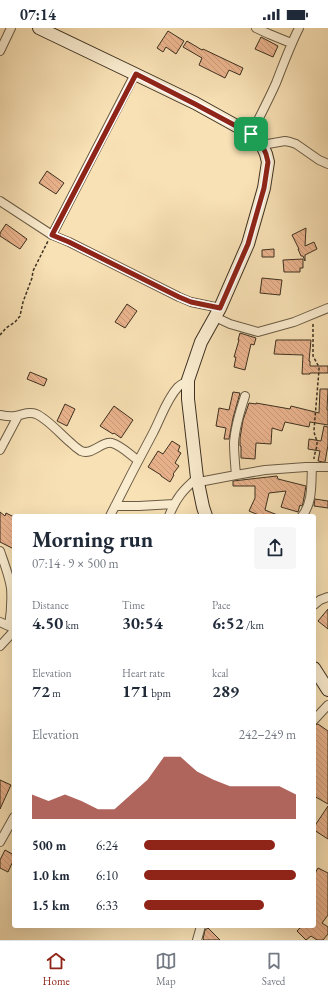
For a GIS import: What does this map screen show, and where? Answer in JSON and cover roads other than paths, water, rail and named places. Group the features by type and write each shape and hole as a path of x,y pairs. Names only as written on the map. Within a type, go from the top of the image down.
{"street":[{"path":"0,51 11,28"},
{"path":"39,28 136,74 251,134 262,145 266,154 268,162 264,188 248,244 218,313 201,342 188,380 188,399 198,480 205,514"},
{"path":"256,28 291,44"},
{"path":"251,134 299,28"},
{"path":"51,234 136,74"},
{"path":"262,145 290,142 328,164"},
{"path":"0,201 51,234 179,297 218,313 230,324 258,332 294,322 328,308"},
{"path":"111,514 173,393 179,386 188,380"},
{"path":"236,474 234,442 238,418 245,396"},
{"path":"0,414 18,416 28,412 36,414 45,420 80,451 86,452 105,443 112,443 138,460"},
{"path":"0,450 18,416"},
{"path":"170,514 174,504 185,488 198,480 265,470 306,466 328,467"},
{"path":"303,514 308,506 311,492 313,467"},
{"path":"115,506 174,504"},
{"path":"0,551 11,587 12,607 12,628 0,646"},
{"path":"316,603 320,600 328,598"},
{"path":"0,622 12,628"},
{"path":"316,671 328,690"},
{"path":"316,718 328,705"},
{"path":"0,842 12,821"},
{"path":"197,940 200,928"}]}
